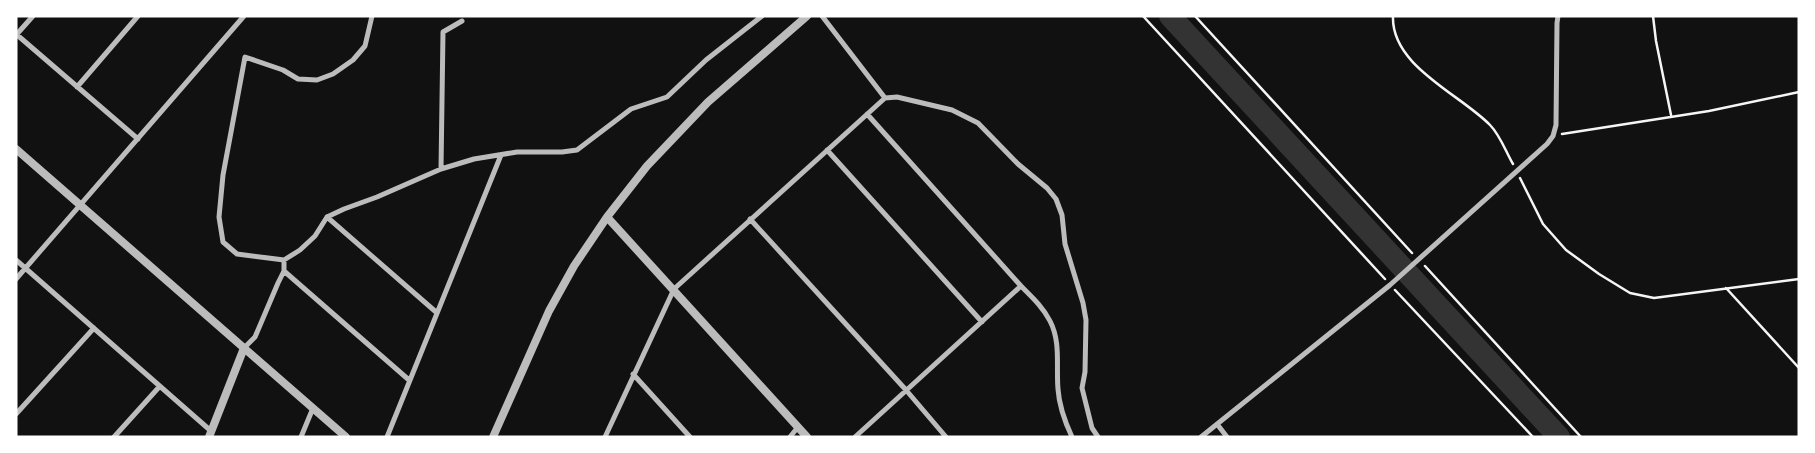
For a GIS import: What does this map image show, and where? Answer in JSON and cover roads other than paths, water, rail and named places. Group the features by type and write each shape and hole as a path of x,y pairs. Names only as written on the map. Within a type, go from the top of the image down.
{"street":[{"path":"33,16 17,34 138,139"},
{"path":"77,87 138,16"},
{"path":"16,279 244,16"},
{"path":"372,16 365,46 353,60 334,74 318,80 298,79 283,70 245,57 223,174 219,217 223,242 237,254 284,260 300,250 315,236 328,218 344,209 378,197 441,169 474,159 517,152 577,150 632,109 667,96 706,60 762,16"},
{"path":"493,437 549,311 574,266 607,217 647,166 708,102 807,16"},
{"path":"822,16 885,98"},
{"path":"1201,437 1390,285 1547,144 1553,136 1556,125 1558,16"},
{"path":"441,169 443,32 462,21"},
{"path":"606,437 674,289 750,218 885,98 897,97 952,110 978,123 1018,164 1047,188 1056,199 1062,215 1065,244 1083,303 1086,320 1085,372 1082,388 1092,428 1098,437"},
{"path":"867,114 1041,306 1051,322 1056,336 1058,390 1064,416 1072,437"},
{"path":"16,149 346,437"},
{"path":"827,150 982,322"},
{"path":"387,437 501,155"},
{"path":"607,217 807,437"},
{"path":"328,218 436,312"},
{"path":"750,218 906,390 946,437"},
{"path":"16,260 160,386 210,434 244,348 255,337 284,271 284,260"},
{"path":"284,271 409,380"},
{"path":"855,437 1021,286"},
{"path":"16,414 94,328"},
{"path":"634,374 690,437"},
{"path":"114,437 160,386"},
{"path":"301,437 313,408"},
{"path":"1218,424 1227,437"},
{"path":"790,437 798,427"}],"waterway":[{"path":"1170,16 1559,437"}]}
